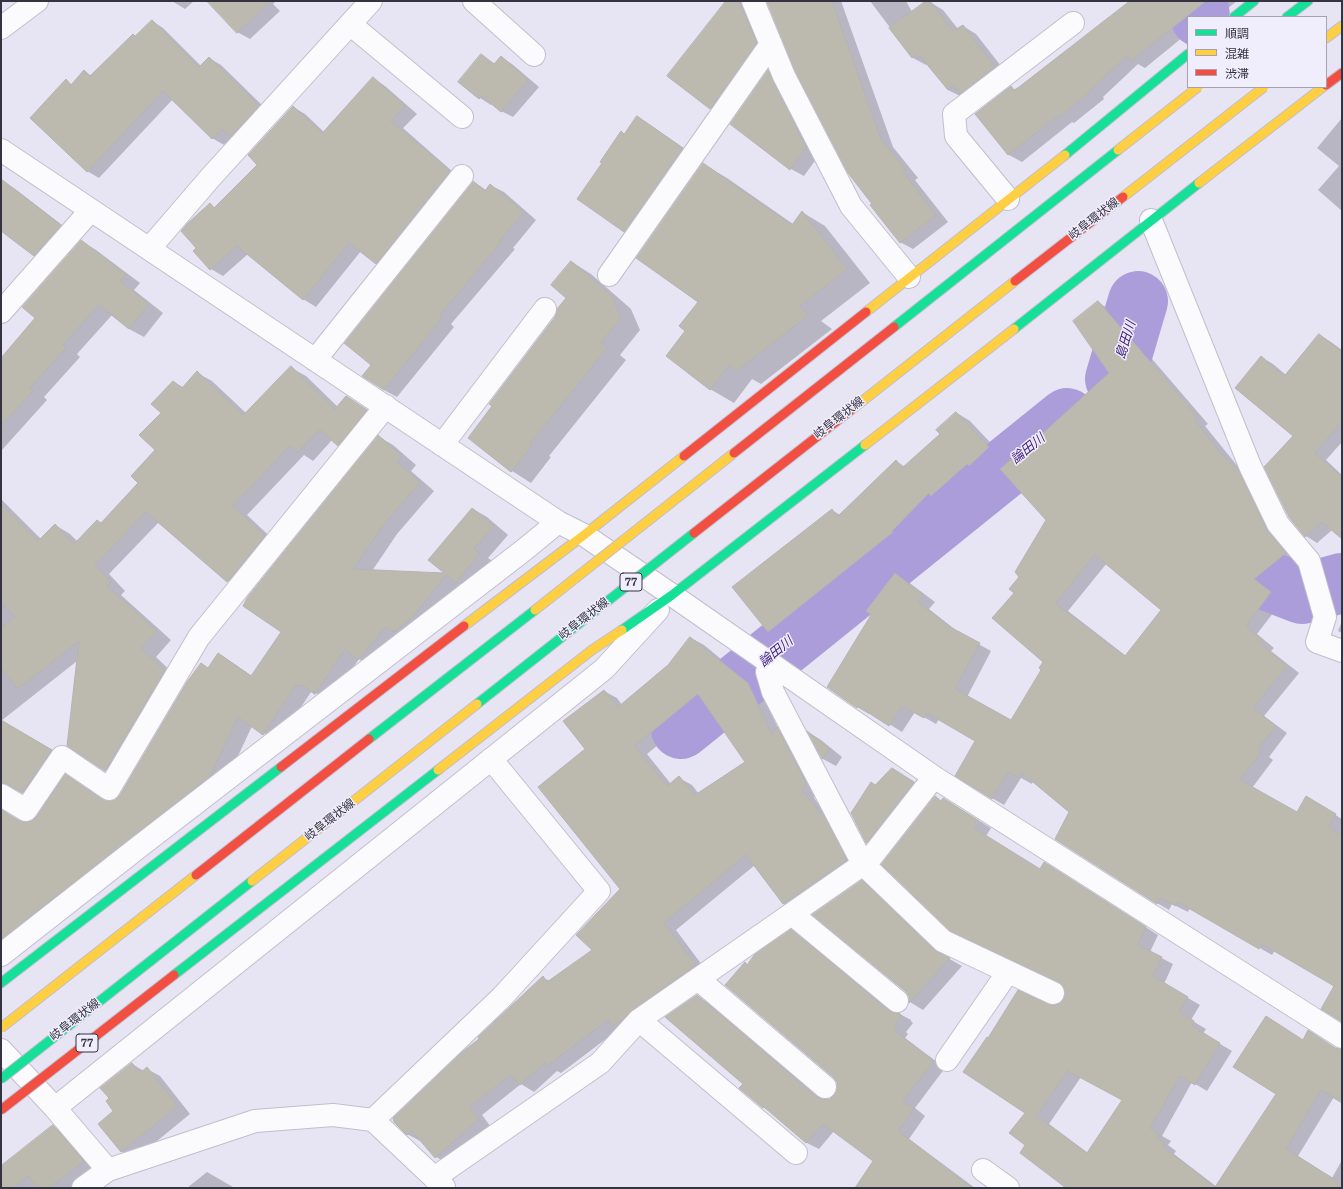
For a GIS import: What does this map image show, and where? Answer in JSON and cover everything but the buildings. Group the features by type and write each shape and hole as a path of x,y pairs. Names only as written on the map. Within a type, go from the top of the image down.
{"main road":[{"path":"1235,16 1254,1"},
{"path":"1288,16 1308,1"},
{"path":"1327,37 1342,26"},
{"path":"1,983 328,730 584,535 1187,55"},
{"path":"1327,84 1342,73"},
{"path":"1,1028 1197,88"},
{"name":"岐阜環状線","path":"1,1079 836,421 1263,88"},
{"name":"77","path":"1,1110 592,650 672,595 1322,88"}],"street":[{"path":"1,28 37,1"},
{"path":"149,249 210,178 371,1"},
{"path":"474,1 534,55"},
{"path":"753,1 784,76 851,206 909,277"},
{"path":"1008,198 956,136 954,114 1073,23"},
{"path":"350,24 462,117"},
{"path":"609,274 771,44"},
{"path":"1,150 558,522 584,535 934,777 1342,1037"},
{"path":"315,360 462,176"},
{"path":"1,312 91,210"},
{"path":"1151,220 1250,466 1278,524 1309,561 1325,617 1317,642 1342,651"},
{"path":"442,445 545,309"},
{"path":"1,796 26,810 62,757 109,789 199,637 386,406"},
{"path":"1,955 524,550 558,522"},
{"path":"55,1108 604,669 672,595"},
{"path":"774,666 767,672 773,692 863,864 943,941 1053,993"},
{"path":"374,1120 502,997 599,891 491,759"},
{"path":"83,1188 108,1170 254,1121 333,1115 374,1120 439,1183 600,1063 639,1020 870,860 934,777"},
{"path":"792,914 897,1001"},
{"path":"947,1060 1008,972"},
{"path":"698,980 825,1087"},
{"path":"639,1020 796,1153"},
{"path":"1,1050 55,1108 108,1170"},
{"path":"983,1170 1008,1188"}],"waterway":[{"name":"島田川","path":"1198,1 1200,16"},
{"name":"島田川","path":"1115,379 1138,301"},
{"name":"論田川","path":"681,729 1067,418"},
{"name":"論田川","path":"1201,516 1218,544 1258,577 1302,594 1342,583"}],"traffic: fast":[{"path":"1235,16 1254,1"},
{"path":"1288,16 1308,1"},
{"path":"1065,155 1187,55"},
{"path":"894,327 1118,150"},
{"path":"1014,329 1199,183"},
{"path":"622,630 672,595 865,445"},
{"path":"477,704 694,533"},
{"path":"369,739 535,610"},
{"path":"1,983 281,767"},
{"path":"174,975 438,770"},
{"path":"1,1079 252,881"}],"traffic: slow":[{"path":"1327,37 1342,26"},
{"path":"1118,150 1197,88"},
{"path":"1123,197 1263,88"},
{"path":"1199,183 1322,88"},
{"path":"866,312 1065,155"},
{"path":"851,410 1015,281"},
{"path":"865,445 1014,329"},
{"path":"535,610 734,453"},
{"path":"464,626 584,535 684,456"},
{"path":"438,770 592,650 622,630"},
{"path":"252,881 477,704"},
{"path":"1,1028 196,875"}],"traffic: jam":[{"path":"1327,84 1342,73"},
{"path":"1015,281 1123,197"},
{"path":"684,456 866,312"},
{"path":"734,453 894,327"},
{"path":"694,533 851,410"},
{"path":"281,767 464,626"},
{"path":"196,875 369,739"},
{"path":"1,1110 174,975"}]}
